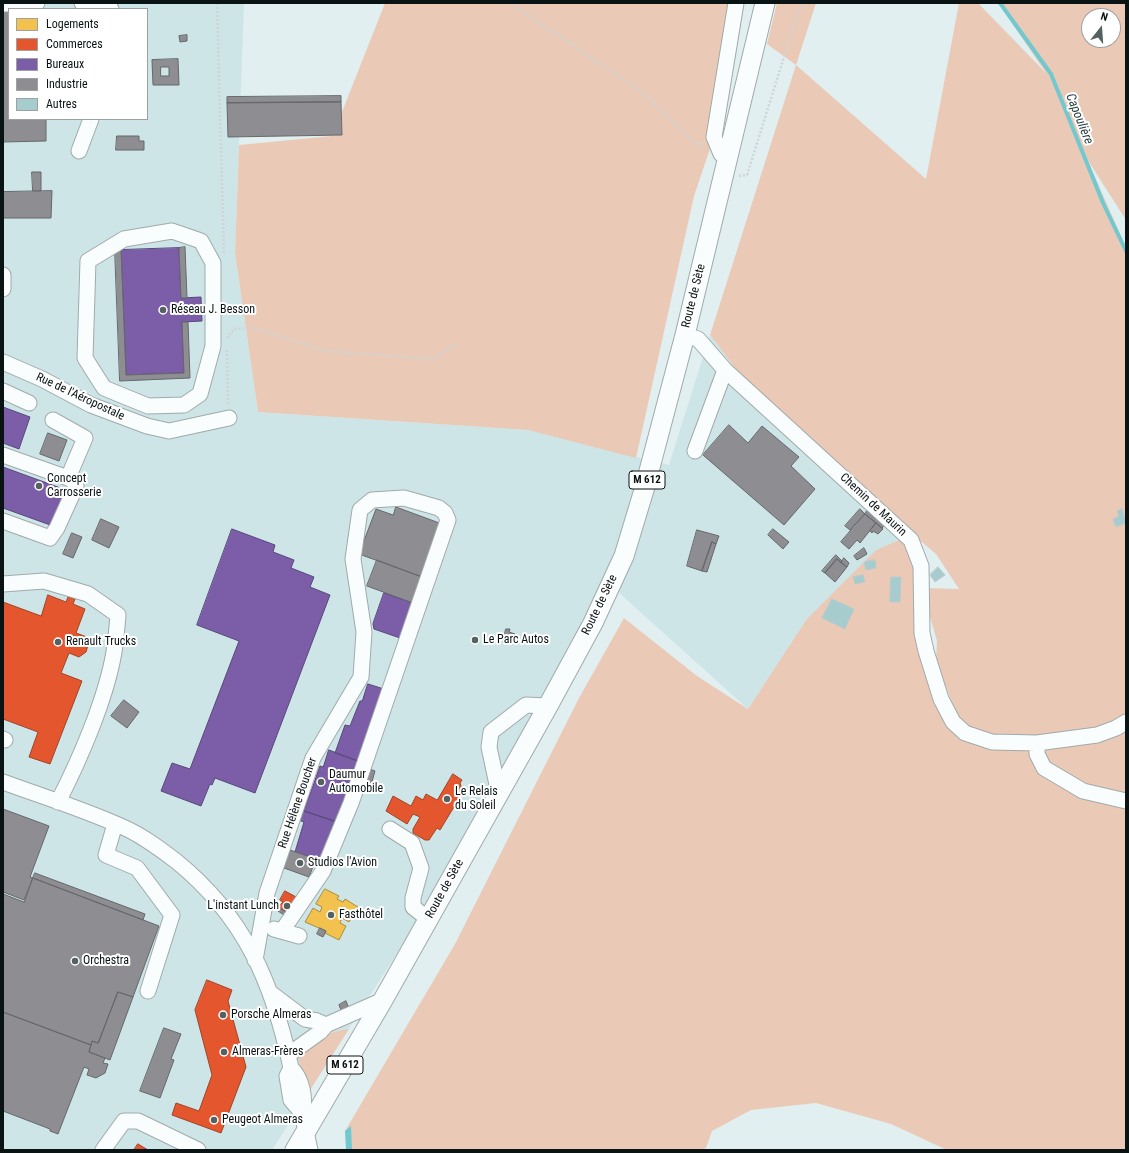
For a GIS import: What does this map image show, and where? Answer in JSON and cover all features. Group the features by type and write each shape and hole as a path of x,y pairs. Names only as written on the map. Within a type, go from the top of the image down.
{"main road":[{"name":"Route de Sète","path":"295,1150 304,1121 383,1000 548,706 593,623 624,556 644,490 685,335 765,3"}],"street":[{"path":"3,4 38,3"},
{"path":"82,3 108,6"},
{"path":"728,157 721,154 714,137 736,3"},
{"path":"79,150 91,120"},
{"path":"172,231 201,241 213,264 213,346 200,394 184,405 148,406 104,388 86,358 88,261 124,239 172,231"},
{"path":"3,275 3,289"},
{"name":"Chemin de Maurin","path":"685,335 698,339 725,370 911,540 921,566 922,633 926,652 941,699 952,722 965,733 992,742 1036,743 1097,734 1116,728 1126,722"},
{"name":"Rue de l'Aéropostale","path":"3,362 42,379 91,405 147,426 169,431 229,418"},
{"path":"695,451 725,370"},
{"path":"3,391 29,403"},
{"path":"184,405 189,427"},
{"path":"53,420 85,438 68,478"},
{"path":"3,455 68,478 74,481 76,486 57,528 50,538 3,520"},
{"name":"Rue Hélène Boucher","path":"255,960 267,893 312,758 361,677 364,632 353,559 360,510 372,500 391,497 404,498 440,508 448,520 351,803 323,871 282,931"},
{"path":"3,584 44,581 88,594 118,615 114,653 100,702 73,771 58,802"},
{"path":"499,794 489,747 491,732 526,705 548,706"},
{"path":"1036,743 1037,754 1044,768 1083,791 1126,801"},
{"path":"3,782 126,828 157,846 208,890 242,933 272,994 290,1061 297,1073 305,1102 304,1121 310,1150"},
{"path":"115,824 106,855 137,868 172,915 148,991"},
{"path":"390,829 412,843 421,868 413,898 413,907 428,919"},
{"path":"261,926 299,936"},
{"path":"272,994 305,1019 317,1021 326,1025"},
{"path":"290,1061 326,1025 383,1000"},
{"path":"103,1150 124,1121 132,1120 138,1121 198,1150"}],"path":[{"path":"217,3 224,258"},
{"path":"510,3 641,91 698,145 714,137"},
{"path":"723,177 747,175 801,3"},
{"path":"226,338 234,329 254,328 326,351 433,359 457,343"},
{"path":"226,330 229,418"}],"shaded area":[{"path":"3,3 244,3 235,253 258,412 528,430 669,465 710,335 750,388 902,539 806,620 748,709 607,582 529,745 272,1150 3,1150"},
{"path":"385,3 736,3 714,137 694,196 636,458 528,430 258,412 235,253 239,145 342,135 342,112"},
{"path":"777,3 816,3 796,65 767,44"},
{"path":"959,3 978,3 1046,73 998,3 1126,3 1126,220 1087,159 1126,247 1126,1150 947,1150 891,1124 816,1103 751,1110 712,1131 706,1148 702,1150 348,1150 345,1131 455,944 579,698 624,618 697,676 748,709 806,620 876,550 902,539 922,588 959,589 936,554 871,499 750,388 710,335 796,65 926,179","holes":["923,592 937,641 936,662 954,707 930,666"]},
{"path":"349,1029 310,1090 306,1086 298,1058 302,1051 313,1041 326,1034"}],"water":[{"path":"351,1126 352,1150 346,1150 345,1131"}],"building: Logements":[{"name":"Fasthôtel","path":"325,889 339,896 337,899 343,902 345,899 358,907 349,922 342,918 340,923 346,926 339,940 325,933 326,931 305,922 313,908 320,912 322,907 316,904"}],"building: Commerces":[{"path":"48,595 66,602 68,597 75,599 73,604 85,609 76,633 87,637 88,645 86,652 79,657 69,653 61,673 82,681 50,764 29,757 38,732 3,719 3,602 41,616"},
{"path":"453,774 462,780 460,783 463,792 440,830 437,828 429,840 425,840 413,833 413,829 420,817 413,814 407,824 386,811 393,796 411,806 416,796 423,800 426,794 437,800"},
{"name":"L'instant Lunch","path":"285,891 298,898 284,915 286,912 278,907 283,902 280,900"},
{"name":"Almeras-Frères","path":"207,980 232,990 228,1001 246,1067 221,1133 172,1115 176,1103 199,1111 212,1075 195,1010"},
{"path":"138,1144 148,1150 134,1150"}],"building: Bureaux":[{"name":"Réseau J. Besson","path":"179,248 181,298 201,297 202,321 182,322 184,373 126,375 121,250"},
{"path":"3,407 30,417 19,449 3,443"},
{"path":"3,467 66,490 53,526 3,508"},
{"path":"232,529 275,545 273,552 294,560 291,568 314,577 310,587 330,595 255,793 215,778 212,785 210,784 201,806 161,791 172,763 190,769 239,641 197,625"},
{"path":"384,593 413,603 400,638 374,629 373,624"},
{"path":"368,684 384,689 358,761 335,753 345,725 350,726"},
{"path":"329,750 358,761 337,822 304,811 320,766 323,767"},
{"path":"304,811 337,822 323,861 295,852 304,822 301,821"}],"building: Industrie":[{"path":"3,10 8,10 8,120 46,120 46,141 3,142"},
{"path":"187,35 187,41 180,42 179,36"},
{"path":"178,59 179,85 153,85 152,60","holes":["161,67 169,67 169,76 161,76"]},
{"path":"341,96 341,102 227,103 227,97"},
{"path":"341,102 342,135 228,137 227,103"},
{"path":"117,136 139,136 139,141 144,141 144,150 116,150"},
{"path":"32,172 41,172 41,191 33,191"},
{"path":"52,191 51,218 3,218 3,192"},
{"path":"185,247 187,298 181,298 179,248"},
{"path":"115,250 121,250 126,375 184,373 182,322 188,322 190,378 120,381"},
{"path":"729,425 748,443 762,426 799,457 791,466 815,489 784,525 703,455"},
{"path":"48,433 67,440 59,461 40,454"},
{"path":"396,507 442,524 422,577 359,554 376,509 393,515"},
{"path":"860,509 865,514 850,530 845,526"},
{"path":"867,511 884,526 882,528 865,514"},
{"path":"865,514 876,523 860,543 857,540 849,549 841,542"},
{"path":"101,519 119,527 109,548 92,540"},
{"path":"876,523 883,529 878,534 870,531"},
{"path":"773,529 789,542 783,549 768,535"},
{"path":"697,530 719,536 716,544 712,542 702,571 687,566"},
{"path":"72,533 82,537 73,558 63,554"},
{"path":"712,542 716,544 707,572 702,571"},
{"path":"864,548 867,554 857,560 854,556"},
{"path":"836,555 842,561 841,563 837,559 825,573 822,571"},
{"path":"844,558 849,563 847,567 841,563"},
{"path":"837,559 847,567 835,582 825,573"},
{"path":"377,560 422,577 413,603 367,586"},
{"path":"506,629 510,629 509,632 515,634 513,644 503,642"},
{"path":"124,700 139,712 127,728 111,716"},
{"path":"367,768 375,771 371,785 363,782"},
{"path":"3,809 49,826 30,877 33,878 24,900 3,892"},
{"name":"Studios l'Avion","path":"290,850 316,859 309,877 284,868"},
{"path":"35,873 145,914 143,920 33,878"},
{"name":"Orchestra","path":"33,878 159,926 133,997 118,992 98,1043 92,1041 91,1045 3,1012 3,894 24,902"},
{"path":"279,908 286,912 284,915 278,911"},
{"path":"320,928 326,931 323,937 317,934"},
{"path":"118,992 133,997 110,1060 89,1052 92,1041 98,1043"},
{"path":"346,1001 348,1006 341,1010 339,1005"},
{"path":"3,1012 91,1045 89,1052 105,1058 103,1063 108,1064 105,1073 96,1078 87,1075 89,1069 84,1067 58,1134 50,1131 50,1129 3,1111"},
{"path":"164,1028 181,1034 171,1059 174,1060 160,1098 140,1091"}],"building: Autres":[{"path":"1122,509 1126,523 1116,527 1113,519 1119,516 1117,511"},
{"path":"875,560 876,568 866,570 864,562"},
{"path":"938,567 945,575 935,582 930,575"},
{"path":"863,575 865,582 855,584 853,577"},
{"path":"891,577 901,577 900,602 890,602"},
{"path":"832,599 854,609 845,629 822,618"}],"waterway":[{"name":"Capoulière","path":"1000,3 1051,74 1103,203 1126,251"}],"place":[{"name":"Réseau J. Besson","path":"163,310"},
{"name":"Concept Carrosserie","path":"39,486"},
{"name":"Le Parc Autos","path":"475,640"},
{"name":"Renault Trucks","path":"58,642"},
{"name":"Daumur Automobile","path":"321,782"},
{"name":"Le Relais du Soleil","path":"447,799"},
{"name":"Studios l'Avion","path":"300,863"},
{"name":"L'instant Lunch","path":"287,906"},
{"name":"Fasthôtel","path":"331,915"},
{"name":"Orchestra","path":"75,961"},
{"name":"Porsche Almeras","path":"223,1015"},
{"name":"Almeras-Frères","path":"224,1052"},
{"name":"Peugeot Almeras","path":"214,1120"}]}
